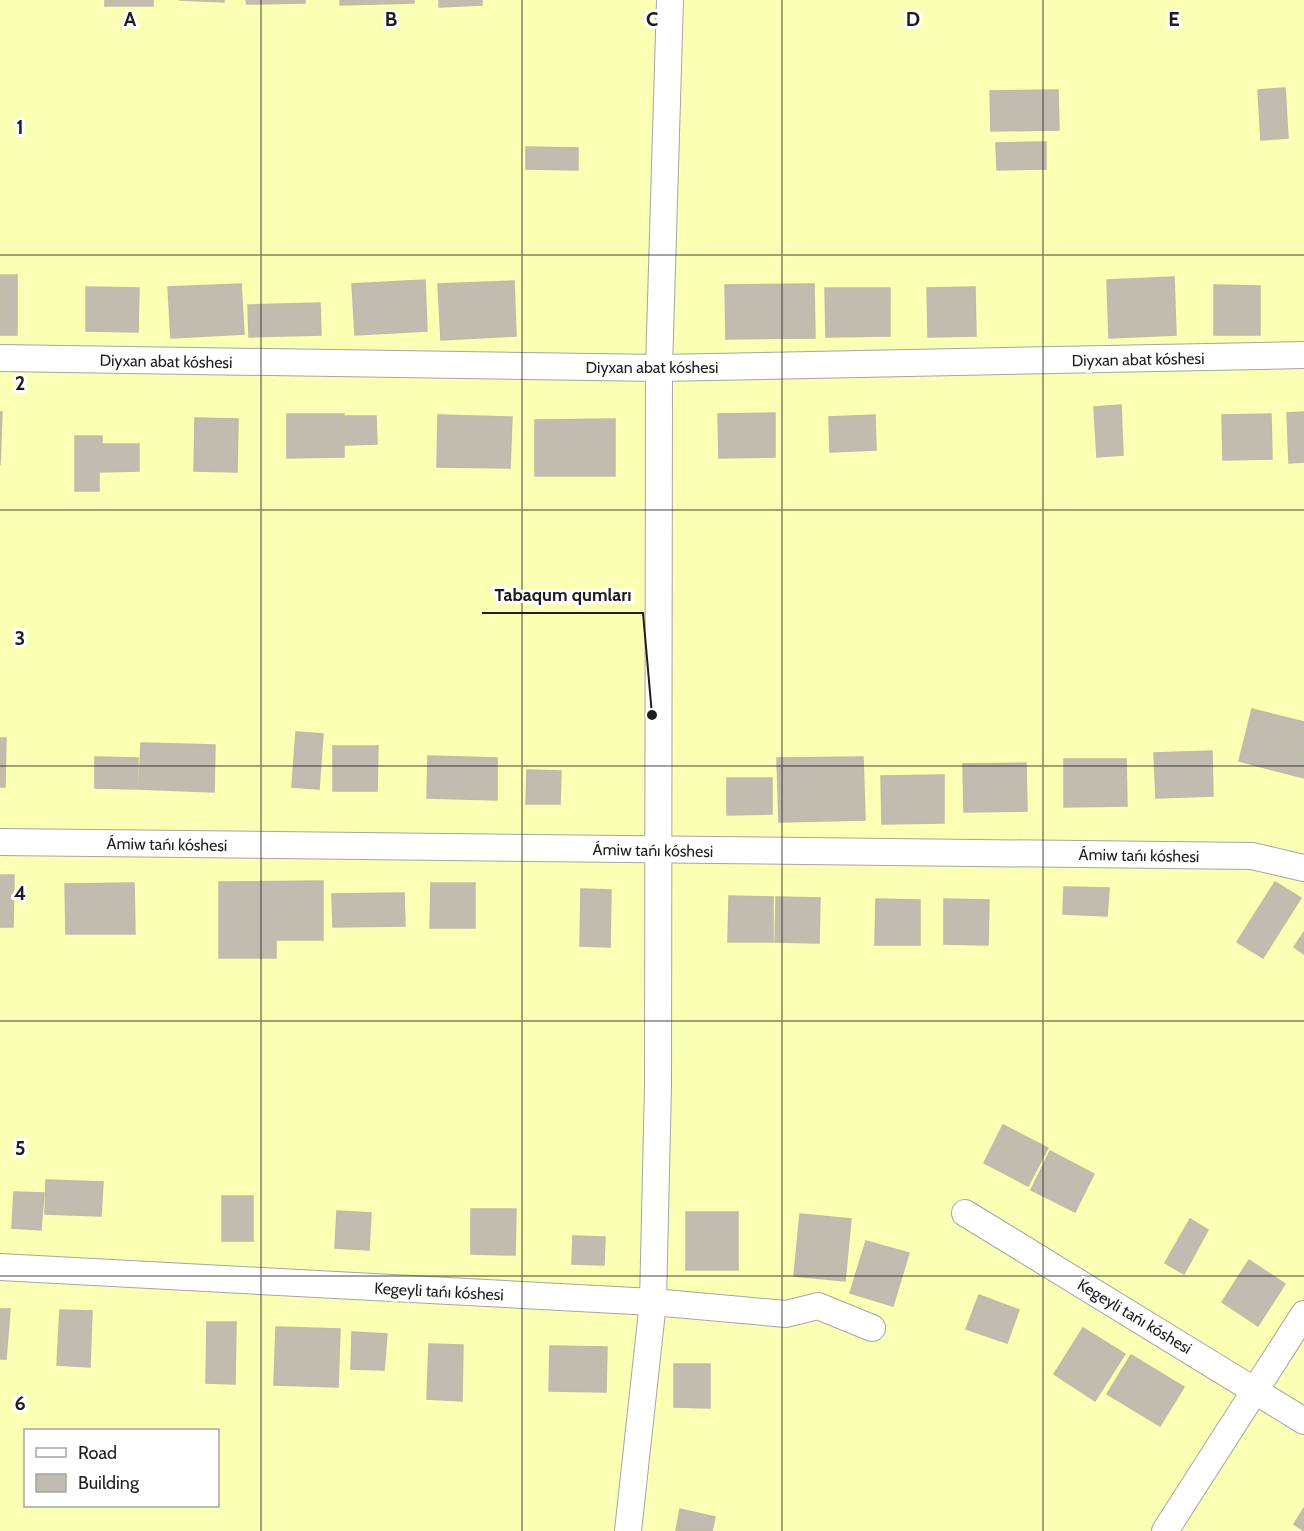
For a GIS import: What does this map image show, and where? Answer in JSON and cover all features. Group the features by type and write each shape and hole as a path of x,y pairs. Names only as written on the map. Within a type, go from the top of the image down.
{"street":[{"path":"628,1531 653,1302 659,850 659,368 670,0"},
{"name":"Diyxan abat kóshesi","path":"0,358 659,368 1304,355"},
{"name":"Ámiw tańı kóshesi","path":"0,842 1252,856 1304,868"},
{"name":"Kegeyli tańı kóshesi","path":"965,1213 1304,1421"},
{"name":"Kegeyli tańı kóshesi","path":"0,1267 653,1302 786,1314 818,1306 872,1328"},
{"path":"1165,1531 1304,1314"}],"sand":[{"path":"0,0 1304,0 1304,1531 0,1531"}],"building":[{"path":"105,0 153,0 153,6 105,6"},
{"path":"179,0 224,0 224,2"},
{"path":"246,0 305,0 305,3 247,4"},
{"path":"340,0 414,0 414,3 340,5"},
{"path":"439,0 482,0 482,5 439,7"},
{"path":"1285,88 1288,138 1261,140 1258,90"},
{"path":"1058,90 1059,130 991,131 990,91"},
{"path":"1046,142 1046,169 997,170 996,143"},
{"path":"526,147 578,148 578,170 526,169"},
{"path":"0,275 17,275 17,335 0,335"},
{"path":"1174,277 1176,335 1109,338 1107,280"},
{"path":"425,280 427,331 355,335 352,284"},
{"path":"514,281 516,336 441,340 438,284"},
{"path":"241,284 244,334 171,338 168,287"},
{"path":"814,284 815,338 726,339 725,285"},
{"path":"1214,285 1260,286 1260,335 1214,335"},
{"path":"86,287 139,288 138,332 86,331"},
{"path":"975,287 976,336 928,337 927,288"},
{"path":"825,288 890,288 890,336 826,337"},
{"path":"320,303 321,335 249,337 248,305"},
{"path":"1121,405 1123,455 1097,457 1094,407"},
{"path":"0,412 2,412 0,465"},
{"path":"1304,412 1304,462 1289,463 1287,413"},
{"path":"775,413 775,457 719,458 718,414"},
{"path":"287,414 344,414 344,457 287,458"},
{"path":"1271,414 1272,459 1223,460 1222,415"},
{"path":"438,415 512,417 510,468 437,467"},
{"path":"875,415 876,450 830,452 829,417"},
{"path":"345,416 376,416 377,444 345,445"},
{"path":"195,418 238,419 237,472 194,471"},
{"path":"615,419 615,476 535,476 535,420"},
{"path":"75,436 102,436 102,444 139,444 139,471 99,472 99,491 75,491"},
{"path":"1252,709 1304,722 1304,778 1239,761"},
{"path":"296,732 323,734 319,789 292,787"},
{"path":"0,738 6,738 5,787 0,787"},
{"path":"141,743 215,745 214,792 139,789"},
{"path":"333,746 378,746 377,791 333,791"},
{"path":"1212,751 1213,796 1156,798 1154,753"},
{"path":"428,756 497,758 497,800 427,798"},
{"path":"95,757 138,758 138,789 95,788"},
{"path":"863,757 865,820 779,822 777,758"},
{"path":"1064,759 1126,759 1127,806 1064,807"},
{"path":"1026,763 1027,811 964,812 963,764"},
{"path":"527,770 561,771 560,804 526,804"},
{"path":"944,775 944,823 882,824 881,776"},
{"path":"727,778 772,778 772,814 727,815"},
{"path":"0,875 14,875 13,927 0,927"},
{"path":"323,881 323,940 276,940 276,958 219,958 219,882"},
{"path":"1275,882 1301,898 1263,958 1237,942"},
{"path":"134,883 135,934 66,934 65,884"},
{"path":"431,883 475,883 475,928 430,928"},
{"path":"1064,887 1109,888 1107,916 1063,914"},
{"path":"581,889 611,890 610,947 580,946"},
{"path":"404,893 405,926 333,927 332,894"},
{"path":"729,896 773,897 773,942 728,942"},
{"path":"776,897 820,898 819,943 775,942"},
{"path":"876,899 920,900 920,945 875,945"},
{"path":"944,899 989,900 988,945 944,944"},
{"path":"1304,932 1304,954 1294,947"},
{"path":"1003,1125 1048,1148 1028,1186 984,1163"},
{"path":"1050,1151 1094,1174 1075,1212 1031,1190"},
{"path":"46,1180 103,1182 101,1216 45,1214"},
{"path":"14,1192 44,1193 41,1230 12,1228"},
{"path":"222,1196 253,1196 253,1241 222,1241"},
{"path":"471,1209 516,1209 515,1255 471,1254"},
{"path":"337,1211 371,1213 369,1250 335,1248"},
{"path":"686,1212 738,1212 738,1270 686,1270"},
{"path":"800,1214 851,1219 845,1281 794,1276"},
{"path":"1190,1219 1208,1230 1184,1274 1165,1263"},
{"path":"573,1236 605,1237 604,1265 572,1264"},
{"path":"866,1241 909,1253 893,1306 850,1293"},
{"path":"1249,1260 1285,1284 1258,1326 1222,1302"},
{"path":"979,1295 1019,1310 1007,1343 966,1329"},
{"path":"0,1309 10,1309 6,1359 0,1359"},
{"path":"60,1310 92,1311 90,1367 57,1365"},
{"path":"207,1322 236,1322 235,1384 206,1383"},
{"path":"276,1327 340,1329 338,1387 274,1385"},
{"path":"1083,1328 1125,1354 1095,1401 1054,1374"},
{"path":"352,1332 387,1334 384,1370 351,1369"},
{"path":"429,1344 463,1345 462,1401 427,1399"},
{"path":"550,1346 607,1347 606,1392 549,1391"},
{"path":"1131,1355 1184,1387 1160,1426 1107,1394"},
{"path":"674,1364 710,1364 710,1408 674,1407"},
{"path":"1304,1508 1304,1531 1294,1524"},
{"path":"680,1509 715,1517 712,1531 676,1531"}],"place":[{"name":"Tabaqum qumları","path":"652,715"}]}
